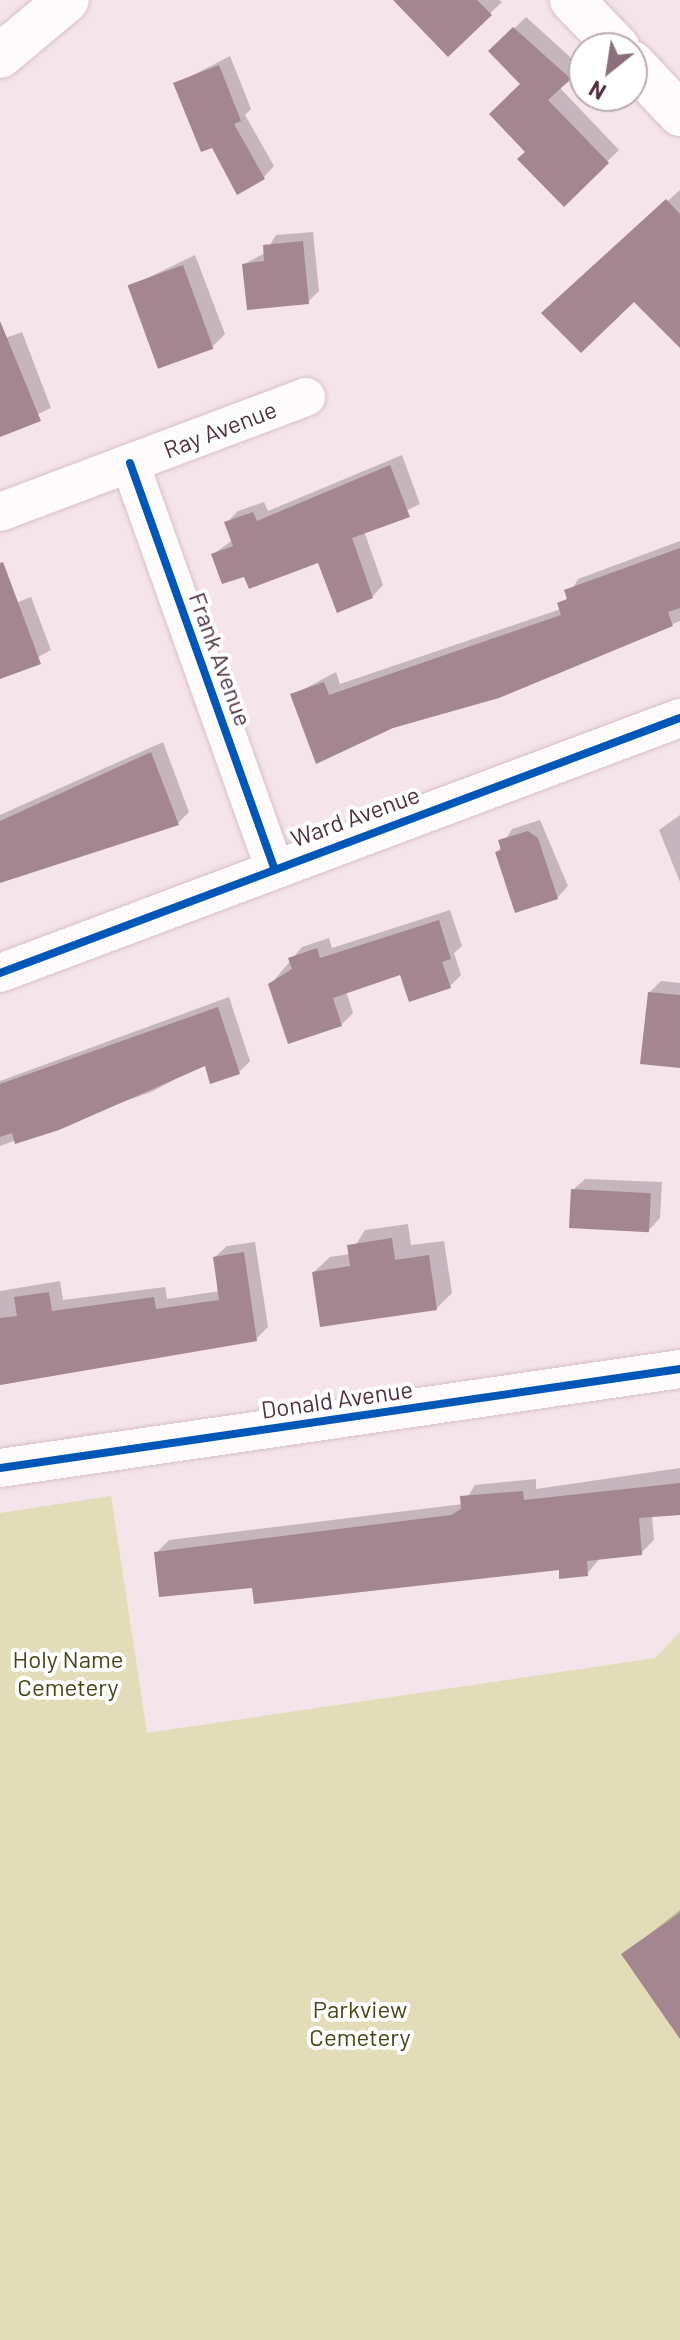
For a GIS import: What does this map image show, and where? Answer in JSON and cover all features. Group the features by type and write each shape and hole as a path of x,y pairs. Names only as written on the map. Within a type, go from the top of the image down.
{"main road":[{"path":"0,56 67,0"},
{"path":"572,0 603,32"},
{"path":"648,80 680,114"}],"street":[{"name":"Ray Avenue","path":"0,512 306,397"},
{"name":"Frank Avenue","path":"130,463 274,868"},
{"name":"Ward Avenue","path":"0,973 680,718"},
{"name":"Donald Avenue","path":"0,1468 680,1369"}],"green space":[{"name":"Parkview Cemetery","path":"111,1496 147,1733 655,1658 680,1632 680,2340 0,2340 0,1513"}],"building":[{"path":"393,0 477,0 492,15 448,57"},
{"path":"513,27 568,76 568,82 548,100 609,163 564,207 517,159 525,152 489,114 520,84 488,51"},
{"path":"219,65 241,121 234,124 265,179 237,195 212,148 201,152 173,83"},
{"path":"666,199 680,214 680,348 634,302 581,353 541,313"},
{"path":"303,241 309,304 247,310 242,264 264,261 263,245"},
{"path":"183,265 213,349 158,369 128,285"},
{"path":"0,321 41,421 0,437"},
{"path":"390,465 410,517 352,538 373,598 337,613 318,563 249,589 244,577 222,584 211,554 233,546 224,522 253,512 257,521"},
{"path":"680,548 680,608 668,612 673,626 499,698 393,728 316,764 290,694 324,682 329,695 561,615 557,603 567,599 564,590"},
{"path":"3,562 41,664 0,679 0,563"},
{"path":"151,752 179,825 0,883 0,821"},
{"path":"528,831 538,838 558,899 515,913 495,852 501,850 498,840"},
{"path":"439,920 451,959 442,962 451,988 409,1002 400,975 333,998 342,1026 288,1044 268,984 292,969 288,958 317,948 320,958"},
{"path":"648,992 680,995 680,1068 640,1064"},
{"path":"218,1007 240,1074 210,1084 205,1066 59,1130 15,1144 12,1133 0,1137 0,1084"},
{"path":"571,1189 651,1193 649,1232 569,1228"},
{"path":"392,1238 395,1260 429,1255 437,1310 320,1327 312,1272 350,1266 347,1245"},
{"path":"244,1252 257,1341 0,1385 0,1318 17,1316 14,1297 49,1292 52,1311 154,1297 156,1309 219,1300 213,1257"},
{"path":"680,1483 680,1515 639,1518 642,1555 587,1561 588,1576 559,1579 559,1570 254,1604 252,1588 159,1597 154,1552 451,1515 461,1509 460,1496 523,1491 524,1500"},
{"path":"680,1913 680,2039 621,1954"}],"cycle path":[{"path":"130,463 274,868"},
{"path":"0,973 680,718"},
{"path":"0,1468 680,1369"}],"park label":[{"name":"Holy Name Cemetery","path":"68,1673"}]}
